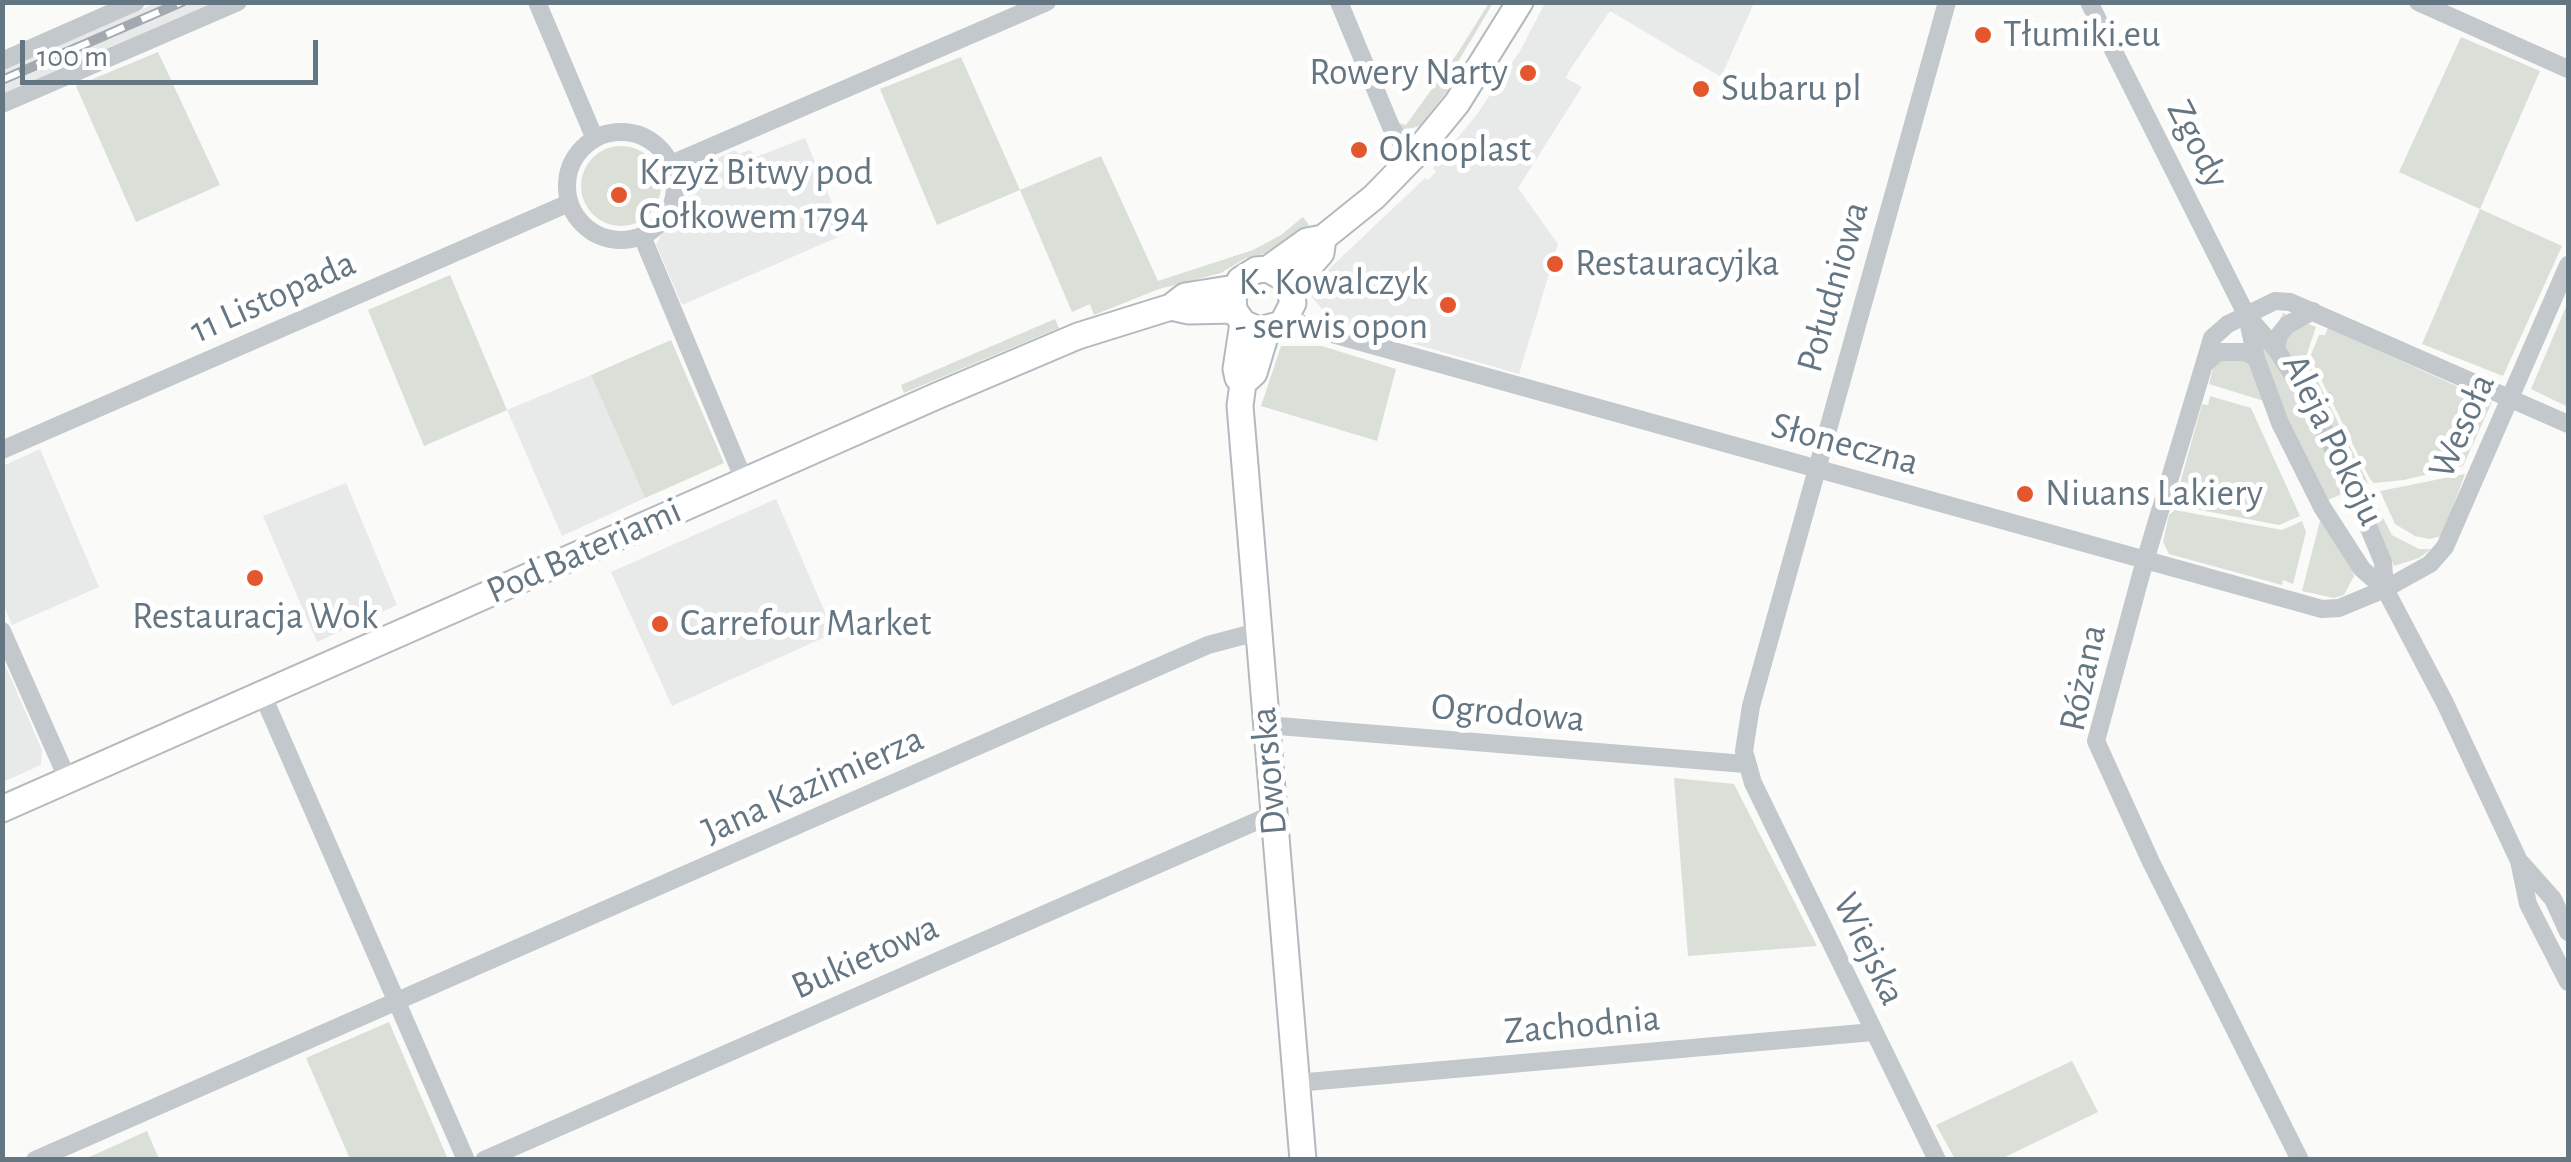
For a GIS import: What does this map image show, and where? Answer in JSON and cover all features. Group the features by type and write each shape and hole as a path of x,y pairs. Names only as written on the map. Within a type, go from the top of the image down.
{"street":[{"path":"2,61 136,2"},
{"path":"2,104 238,2"},
{"path":"537,2 595,139"},
{"path":"671,164 1047,2"},
{"path":"1339,2 1390,127 1412,158"},
{"name":"Pod Bateriami","path":"2,809 1078,336 1171,307 1189,312 1254,314 1247,274 1268,269 1307,241 1324,238 1374,197 1412,158 1468,86 1520,2"},
{"name":"Południowa","path":"1746,764 1745,735 1751,706 1947,2"},
{"name":"Zgody","path":"2089,2 2246,316"},
{"path":"2418,2 2568,68"},
{"path":"620,132 637,134 652,141 671,164 676,184 673,203 662,222 642,236 608,239 592,232 579,220 570,203 567,180 576,156 595,139 620,132"},
{"name":"11 Listopada","path":"2,450 570,203"},
{"path":"642,236 744,480"},
{"name":"Pod Bateriami","path":"1291,287 1321,254 1324,238"},
{"name":"Wesoła","path":"2386,588 2430,564 2445,547 2568,265"},
{"path":"1254,314 1294,303 1291,287 1281,275 1268,269"},
{"path":"2246,316 2282,300 2568,424"},
{"path":"2276,349 2279,335 2287,325 2313,311"},
{"name":"Słoneczna","path":"1254,314 2322,609 2339,608 2386,588"},
{"name":"Dworska","path":"1254,314 1236,369 1243,383 1240,406 1257,632 1303,1160"},
{"name":"Aleja Pokoju","path":"2246,316 2276,349 2311,404 2354,492 2383,562 2386,588 2519,861 2528,904 2568,982"},
{"name":"Aleja Pokoju","path":"2246,316 2256,358 2280,423 2322,508 2362,569 2386,588"},
{"name":"Różana","path":"2246,316 2216,332 2200,373 2096,741 2142,844 2300,1160"},
{"path":"2200,373 2218,352 2244,352 2256,358"},
{"path":"2,631 68,780"},
{"name":"Jana Kazimierza","path":"36,1160 1208,645 1257,632"},
{"path":"262,696 466,1160"},
{"name":"Ogrodowa","path":"1266,726 1746,764"},
{"name":"Wiejska","path":"1746,764 1937,1160"},
{"name":"Bukietowa","path":"484,1160 1273,814"},
{"name":"Aleja Pokoju","path":"2519,861 2553,899 2568,932"},
{"name":"Zachodnia","path":"1296,1083 1873,1032"}],"shaded area":[{"path":"156,3 218,3 3,96 2,69"},
{"path":"1489,3 1493,3 1452,72 1447,91 1420,126 1400,131 1381,91 1385,89 1399,123 1406,125"},
{"path":"1545,3 1754,3 1721,77 1610,11 1569,71 1566,78 1582,87 1518,188 1558,244 1519,374 1331,320 1311,296 1330,268 1436,172 1433,168 1477,114 1520,51"},
{"path":"2461,37 2540,71 2480,209 2399,172"},
{"path":"158,52 220,185 136,222 76,86"},
{"path":"961,57 1020,190 937,225 880,89"},
{"path":"805,138 845,234 682,305 656,244 675,214 680,176 735,150 739,154 750,150 756,157"},
{"path":"613,146 629,146 650,157 661,186 650,215 629,226 613,226 599,220 587,208 581,194 581,178 587,164 599,152"},
{"path":"1101,156 1158,281 1253,250 1303,217 1309,225 1272,252 1246,258 1221,273 1159,289 1094,315 1090,304 1072,312 1020,190"},
{"path":"2480,209 2562,246 2503,376 2422,344"},
{"path":"450,275 507,410 424,446 368,310"},
{"path":"2568,302 2568,407 2531,389"},
{"path":"2283,313 2316,327 2306,357 2368,483 2361,487 2275,331"},
{"path":"1055,319 1059,328 904,393 901,385"},
{"path":"2328,328 2492,402 2463,466 2404,480 2374,483 2370,479 2310,357 2319,335 2325,335"},
{"path":"2258,336 2307,411 2344,493 2328,500 2289,431"},
{"path":"671,340 724,463 645,498 591,375"},
{"path":"1281,346 1322,346 1396,369 1377,441 1261,406"},
{"path":"2224,358 2250,365 2264,401 2209,384 2215,361"},
{"path":"591,375 645,498 562,536 507,410"},
{"path":"2210,396 2251,408 2300,516 2279,525 2174,505 2202,404 2208,405"},
{"path":"40,449 99,587 12,625 3,604 3,466"},
{"path":"2465,474 2442,536 2429,539 2395,524 2380,491"},
{"path":"346,483 397,605 317,642 263,516"},
{"path":"2371,495 2392,535 2419,549 2431,549 2419,558 2394,566 2366,497"},
{"path":"776,499 834,633 672,706 611,572"},
{"path":"2175,510 2282,530 2302,521 2306,532 2293,584 2283,580 2282,585 2169,554 2163,542 2169,515"},
{"path":"2320,521 2352,565 2354,576 2344,595 2334,598 2302,591"},
{"path":"3,660 42,750 41,765 3,782"},
{"path":"1674,778 1734,784 1817,946 1688,956"},
{"path":"389,1022 447,1157 350,1159 306,1058"},
{"path":"2072,1061 2098,1112 2001,1159 1955,1159 1936,1125"},
{"path":"147,1131 159,1159 85,1159"}],"railway":[{"path":"2,80 182,2"}],"place":[{"name":"Tłumiki.eu","path":"1983,35"},
{"name":"Rowery Narty","path":"1528,73"},
{"name":"Subaru pl","path":"1701,89"},
{"name":"Oknoplast","path":"1359,150"},
{"name":"Krzyż Bitwy pod Gołkowem 1794","path":"619,195"},
{"name":"Restauracyjka","path":"1555,264"},
{"name":"K. Kowalczyk - serwis opon","path":"1448,305"},
{"name":"Niuans Lakiery","path":"2025,494"},
{"name":"Restauracja Wok","path":"255,578"},
{"name":"Carrefour Market","path":"660,624"}]}
